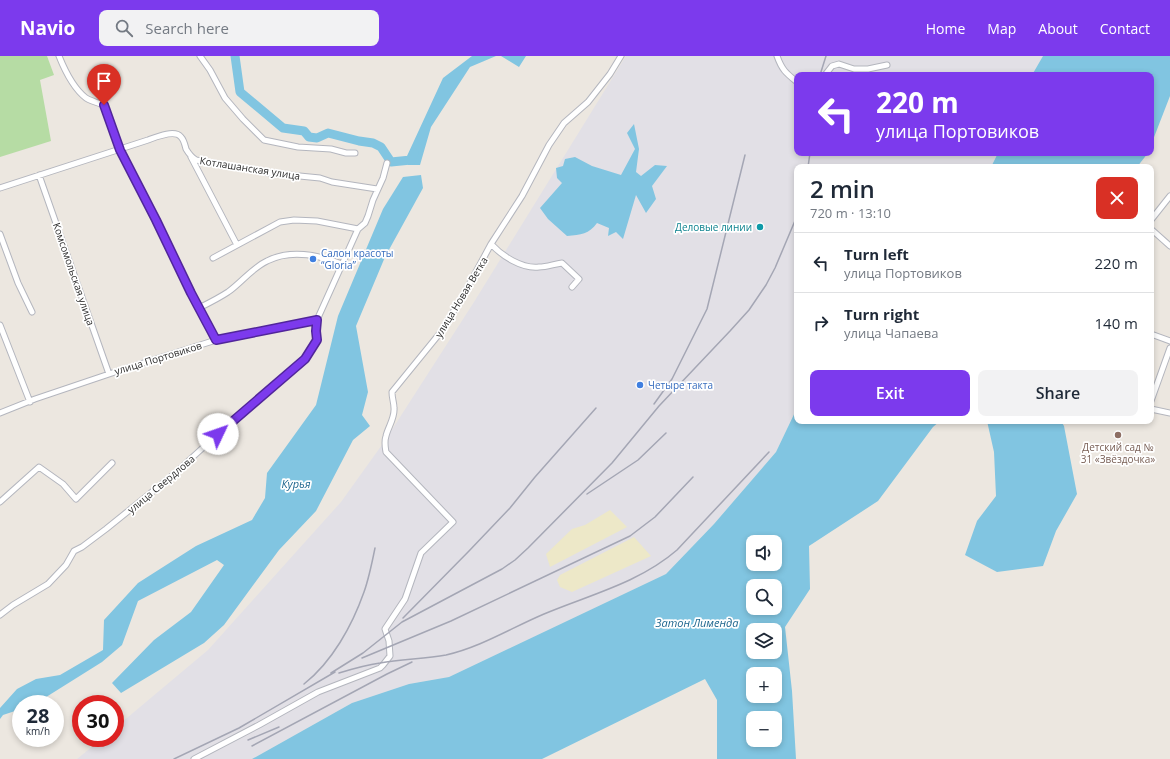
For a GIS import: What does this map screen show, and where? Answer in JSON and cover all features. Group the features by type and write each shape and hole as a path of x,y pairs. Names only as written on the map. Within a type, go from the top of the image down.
{"street":[{"path":"59,56 70,78 79,91 88,99 104,105 120,150 216,340"},
{"path":"200,56 210,70 225,98 264,140 298,147 332,149 346,153 356,153"},
{"name":"улица Новая Ветка","path":"194,759 318,692 383,665 390,656 389,640 385,629 405,599 421,553 453,522 386,452 384,442 392,422 394,408 392,392 440,333 463,296 491,244 522,196 549,146 564,123 588,102 610,74 621,56"},
{"path":"777,56 781,67 788,76 794,80"},
{"path":"827,72 832,66 839,64 854,68 868,69 887,65"},
{"name":"Котлашанская улица","path":"0,188 148,140 174,134 179,135 182,138 191,157 196,160 269,172 320,178 377,190"},
{"path":"191,157 237,245"},
{"path":"317,320 358,229 365,223 383,178 387,163"},
{"name":"Комсомольская улица","path":"39,175 109,374"},
{"path":"1154,216 1170,196"},
{"path":"213,258 280,222 294,220 317,221 358,229"},
{"path":"1154,232 1170,246"},
{"path":"0,234 18,283 32,312"},
{"name":"улица Новая Ветка","path":"491,244 507,257 521,264 538,268 562,263 579,279 572,287"},
{"path":"199,308 229,291 267,261 287,254 326,258 342,264"},
{"name":"улица Портовиков","path":"0,413 35,399 216,340 317,320"},
{"name":"улица Свердлова","path":"0,615 13,604 48,584 66,564 74,551 82,547 106,529 169,478 230,423 305,359 317,340 317,320"},
{"path":"0,325 30,402"},
{"path":"1154,335 1170,341"},
{"path":"1154,393 1170,348"},
{"path":"1154,410 1170,414"},
{"path":"0,502 39,467 63,484 76,499 112,463"}],"shaded area":[{"path":"626,56 1043,56 1034,72 794,72 794,156 996,156 992,164 794,164 794,414 776,452 714,524 666,574 449,677 409,684 352,703 252,759 77,759 92,747 124,747 124,720 208,650 341,502 384,442 474,302"}],"green space":[{"path":"0,56 47,56 54,75 40,80 51,141 0,157"}],"sand":[{"path":"610,510 627,527 550,567 546,554 572,529 585,525"},
{"path":"634,537 651,556 572,592 560,587 557,580 560,575"}],"water":[{"path":"472,56 496,56 470,67 431,127 420,165 408,165 407,156 443,78"},
{"path":"501,56 526,56 519,67"},
{"path":"1043,56 1170,56 1170,96 1154,137 1154,72 1034,72"},
{"path":"634,124 639,149 636,172 641,176 655,165 667,166 652,186 656,199 646,213 636,195 623,239 616,232 608,236 609,228 597,223 588,232 567,236 548,219 540,208 562,183 557,178 556,168 563,166 565,159 575,157 592,166 621,175 635,149 627,133"},
{"path":"996,156 1146,156 1139,164 992,164"},
{"name":"Курья","path":"421,175 423,188 385,257 356,326 368,392 362,415 370,426 353,440 316,511 279,550 224,625 204,643 121,693 112,683 154,640 191,612 224,565 217,560 138,601 122,645 102,662 49,695 12,695 12,712 3,715 0,719 0,708 17,689 36,679 60,675 103,650 104,620 138,583 196,546 252,520 265,498 267,473 316,405 338,316 383,209 403,177"},
{"name":"Затон Лименда","path":"794,414 794,424 936,424 878,501 809,546 810,589 785,627 792,691 796,759 717,759 717,700 705,679 542,759 252,759 352,703 409,684 449,677 666,574 714,524 776,452"},
{"path":"988,424 1063,424 1064,426 1077,494 1056,531 1043,566 997,572 965,555 977,521 996,496 994,452"}],"waterway":[{"path":"235,56 240,92 283,128 304,131 309,137 317,138 328,133 373,143 381,147 391,162 411,160 414,153"}],"railway":[{"path":"821,72 826,56"},
{"path":"654,404 672,379 707,309 745,155"},
{"path":"808,164 810,156"},
{"path":"331,673 363,653 402,622 502,569 528,548 612,463 659,406 749,310 766,285 775,268 794,223"},
{"path":"403,618 510,508 535,477 596,408"},
{"path":"587,494 638,460 666,433"},
{"path":"339,673 375,664 459,652 544,614 630,580 647,571 677,550 769,452"},
{"path":"362,658 451,621 630,536 655,517 693,477"},
{"path":"304,684 324,665 354,618 369,576 375,548"},
{"path":"252,746 412,662"},
{"path":"174,759 239,728 335,672"},
{"path":"248,740 279,727"}],"place":[{"name":"Деловые линии","path":"760,227"},
{"name":"Салон красоты “Gloria”","path":"313,259"},
{"name":"Четыре такта","path":"640,385"},
{"name":"Детский сад № 31 «Звёздочка»","path":"1118,435"}],"route":[{"path":"104,105 120,150 216,340 317,320 317,340 305,359 218,434"}]}
